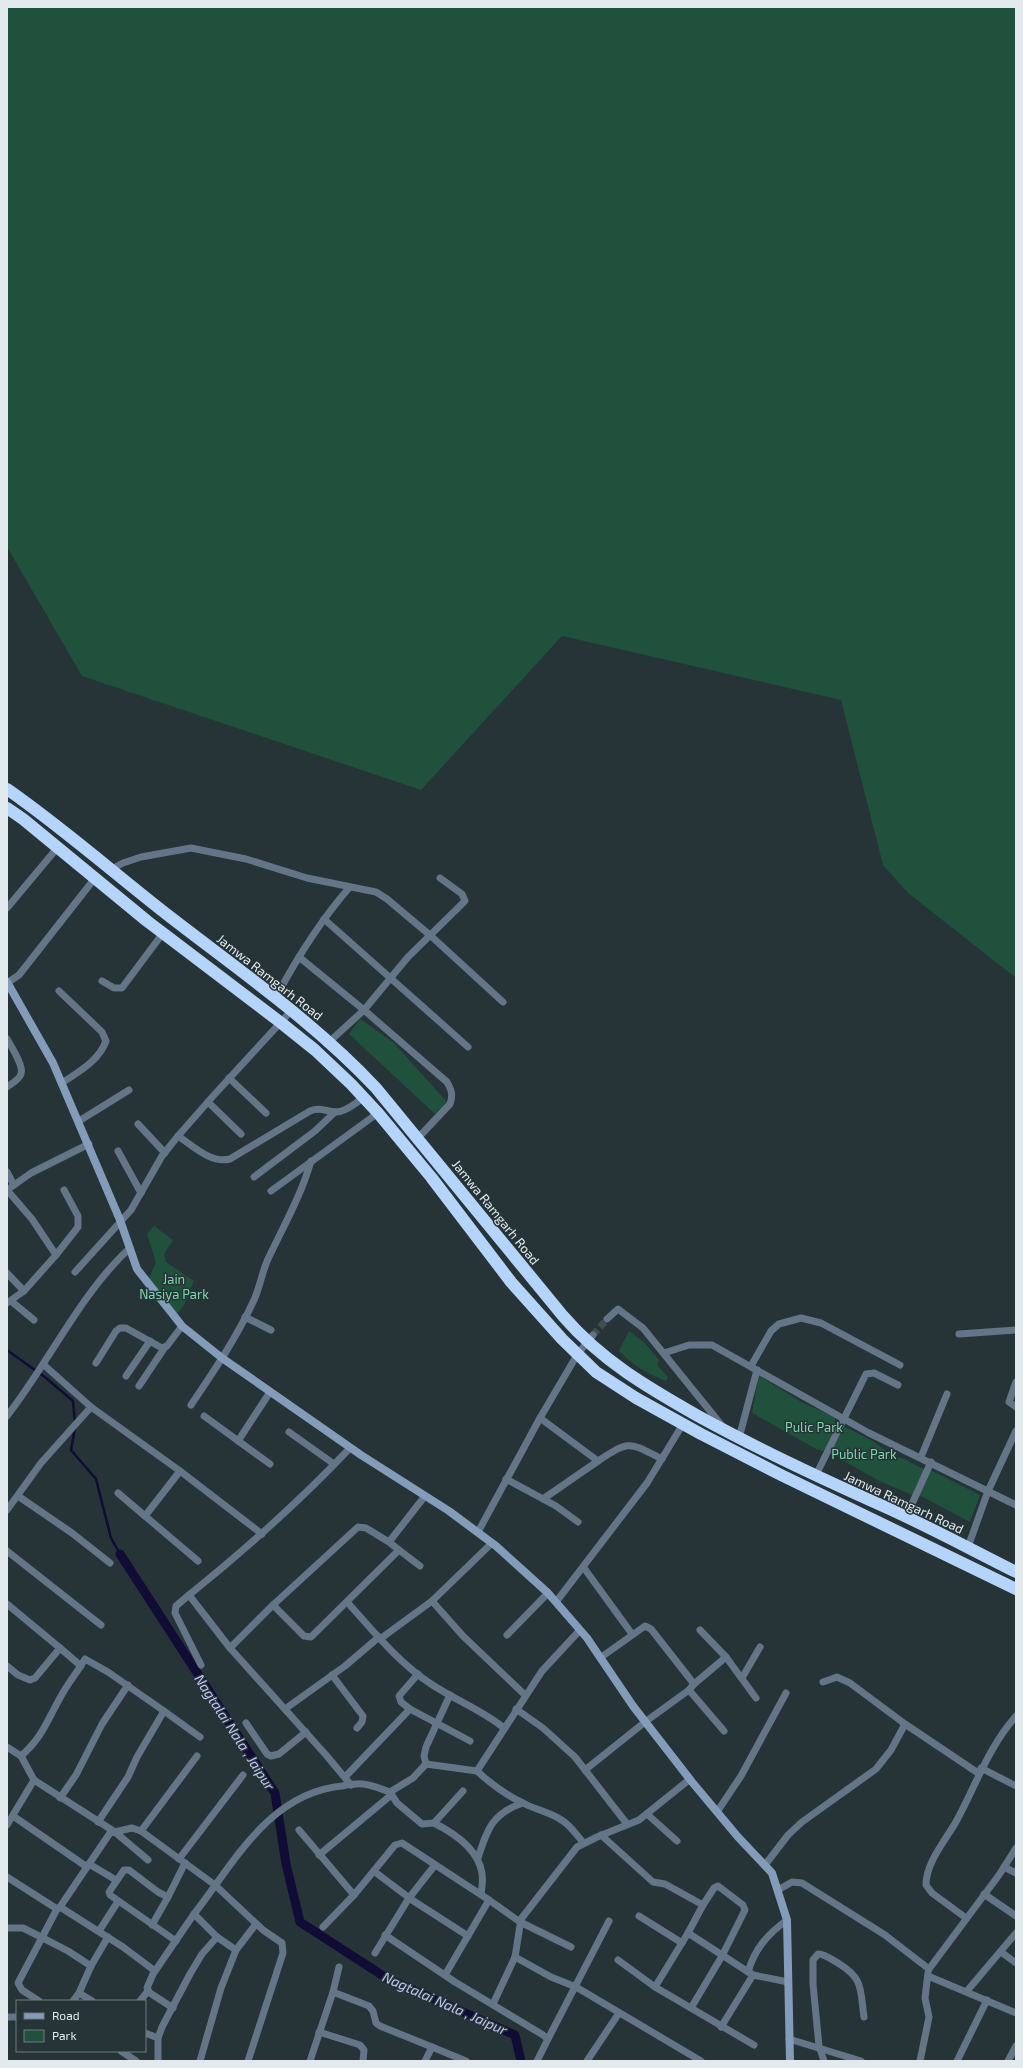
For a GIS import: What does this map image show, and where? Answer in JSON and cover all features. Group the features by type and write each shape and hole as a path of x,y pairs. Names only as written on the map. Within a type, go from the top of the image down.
{"highway":[{"name":"Jamwa Ramgarh Road","path":"7,789 39,811 110,870 276,997 329,1042 376,1088 563,1316 590,1338 628,1375 727,1432 815,1477 906,1517 1015,1569"},
{"path":"7,808 58,847 163,933 315,1050 378,1113 511,1282 577,1355 612,1382 683,1424 781,1475 1016,1589"}],"street":[{"path":"7,908 58,847"},
{"path":"110,870 123,863 142,857 192,848 239,858 307,878 349,888 376,892 431,936 503,1002"},
{"path":"96,878 20,975 7,983 53,1063 89,1144 120,1220 137,1269 182,1326 222,1358 350,1448 478,1532 548,1593 580,1630 645,1722 690,1780 772,1873 787,1920 790,2061"},
{"path":"329,1042 364,1010 408,957 465,901 462,894 440,878"},
{"path":"276,997 299,957 324,919 349,888"},
{"path":"324,919 468,1047"},
{"path":"102,981 114,988 122,988 163,933"},
{"path":"299,957 364,1010 447,1082 452,1090 453,1098 446,1110 418,1138"},
{"path":"59,991 102,1032 106,1041 98,1055 90,1063 62,1083"},
{"path":"75,1272 120,1220 131,1210 165,1153 178,1136 292,1010"},
{"path":"7,1039 15,1052 21,1069 21,1075 7,1087"},
{"path":"229,1078 266,1113"},
{"path":"79,1121 129,1090"},
{"path":"178,1136 218,1161 230,1159 310,1111 317,1108 341,1112 364,1098"},
{"path":"208,1102 241,1134"},
{"path":"254,1178 316,1131 335,1112"},
{"path":"271,1191 378,1113"},
{"path":"138,1124 165,1153"},
{"path":"56,1255 32,1219 7,1190 31,1174 89,1144"},
{"path":"118,1151 141,1193"},
{"path":"191,1405 222,1358 245,1317 254,1298 267,1262 302,1190 311,1162"},
{"path":"7,1172 14,1185"},
{"path":"34,1320 9,1302 24,1291 56,1255 78,1227 78,1216 64,1190"},
{"path":"8,1412 37,1375 98,1283 130,1248"},
{"path":"7,1274 24,1291"},
{"path":"607,1319 618,1309 643,1328 727,1432"},
{"path":"245,1317 271,1330"},
{"path":"739,1438 754,1368 771,1331 779,1324 801,1318 821,1323 900,1366"},
{"path":"139,1386 165,1347 182,1326"},
{"path":"96,1363 116,1331 120,1328 126,1328 160,1347 165,1347"},
{"path":"959,1334 1016,1330"},
{"path":"478,1532 540,1418 577,1355 590,1338"},
{"path":"126,1376 150,1341"},
{"path":"664,1353 689,1345 702,1343 712,1345 843,1419 1016,1505"},
{"path":"42,1367 91,1407 180,1471 262,1534"},
{"path":"815,1477 866,1374 874,1372 898,1385"},
{"path":"1016,1382 1009,1402 1016,1407"},
{"path":"238,1441 270,1392"},
{"path":"921,1457 947,1394"},
{"path":"7,1510 56,1446 91,1407"},
{"path":"204,1416 270,1464"},
{"path":"540,1418 598,1461"},
{"path":"556,1602 584,1568 647,1483 683,1424"},
{"path":"968,1547 988,1491 1016,1431"},
{"path":"289,1432 334,1464"},
{"path":"543,1499 621,1446 634,1445 662,1459"},
{"path":"201,1665 175,1613 176,1606 262,1534 350,1448"},
{"path":"906,1517 931,1462"},
{"path":"145,1516 180,1471"},
{"path":"506,1479 543,1499 578,1522"},
{"path":"118,1493 198,1561"},
{"path":"18,1496 72,1533 110,1563"},
{"path":"389,1542 425,1496"},
{"path":"230,1648 273,1605 358,1527 366,1528 389,1542 420,1566"},
{"path":"285,1708 332,1675 379,1638 432,1601 492,1543"},
{"path":"273,1605 308,1638 348,1603 399,1550"},
{"path":"7,1552 102,1625"},
{"path":"584,1568 632,1634"},
{"path":"507,1635 548,1593"},
{"path":"189,1595 230,1648 285,1708 345,1776 351,1785"},
{"path":"432,1601 463,1636 525,1695"},
{"path":"348,1603 396,1656 418,1674 450,1695 492,1718 504,1728"},
{"path":"7,1604 81,1666"},
{"path":"600,1658 642,1626 651,1629 691,1687 724,1731"},
{"path":"476,1771 542,1671 580,1630"},
{"path":"700,1630 726,1657 756,1698"},
{"path":"742,1678 760,1647"},
{"path":"7,1666 18,1675 30,1680 35,1678 60,1648"},
{"path":"585,1770 691,1687 726,1657"},
{"path":"21,1756 33,1746 43,1732 60,1698 85,1659 94,1662 128,1685 200,1737"},
{"path":"418,1674 399,1696 401,1702 410,1709 470,1741"},
{"path":"332,1675 363,1716 362,1722 357,1728"},
{"path":"824,1682 837,1677 846,1681 904,1724 980,1770 1016,1786"},
{"path":"60,1798 76,1775 102,1724 128,1685"},
{"path":"717,1812 741,1776 786,1693"},
{"path":"426,1764 424,1756 426,1747 450,1695"},
{"path":"345,1776 410,1709"},
{"path":"516,1709 542,1728 576,1757 627,1824"},
{"path":"98,1822 128,1777 164,1711"},
{"path":"966,1918 932,1893 926,1885 927,1871 957,1818 994,1745 1016,1716"},
{"path":"246,1723 267,1754 271,1756 279,1754 306,1732"},
{"path":"765,1865 788,1834 802,1822 876,1769 891,1750 904,1724"},
{"path":"7,1747 21,1756 34,1780 115,1832 148,1860"},
{"path":"141,1831 197,1756"},
{"path":"426,1764 476,1771 494,1786 522,1803 540,1811 551,1813 564,1822 584,1843"},
{"path":"319,1855 390,1794 413,1778 426,1764"},
{"path":"152,1925 168,1897 182,1861 243,1775"},
{"path":"7,1825 34,1780"},
{"path":"493,2004 515,1957 521,1919 577,1847 601,1835 639,1820 690,1780"},
{"path":"141,2000 148,1991 155,1971 215,1885 256,1833 272,1816 290,1804 314,1791 363,1784 390,1794 407,1812 422,1824 434,1822 463,1791"},
{"path":"478,1858 486,1832 495,1819 512,1806 522,1803"},
{"path":"647,1814 677,1841"},
{"path":"13,1816 88,1865 116,1880"},
{"path":"434,1822 464,1842 478,1858 483,1874 481,1894"},
{"path":"34,2000 19,1987 18,1983 58,1908 110,1833 132,1828 141,1831 215,1885 256,1924 282,1943 283,1953 248,2061"},
{"path":"299,1830 354,1895"},
{"path":"601,1835 653,1882 665,1884 702,1905"},
{"path":"323,1927 375,1872 398,1843 406,1844 520,1922 571,1947"},
{"path":"920,2061 929,2017 925,1998 928,1973 1016,1848"},
{"path":"375,1953 409,1898 435,1865"},
{"path":"1004,1867 1016,1873"},
{"path":"168,1897 126,1869 116,1880 109,1892 110,1896 117,1902 176,1941"},
{"path":"375,1872 409,1898 468,1936"},
{"path":"7,1877 99,1931 155,1971"},
{"path":"778,1890 792,1882 802,1883 886,1935 928,1973 1016,2013"},
{"path":"655,1987 688,1933 702,1905 714,1888 718,1886 744,1908 744,1915 691,2008"},
{"path":"984,1894 1016,1916"},
{"path":"445,1975 489,1900"},
{"path":"99,1931 117,1902"},
{"path":"194,1914 217,1937 236,1950"},
{"path":"639,1916 682,1943"},
{"path":"721,2027 750,1973 752,1959 766,1937 787,1920"},
{"path":"537,2061 609,1921"},
{"path":"200,2061 221,1988 236,1950 256,1924"},
{"path":"7,1928 23,1928 59,1946 92,1966"},
{"path":"688,1933 750,1973 788,1982"},
{"path":"967,1992 1016,1933"},
{"path":"385,1935 445,1975 548,2039"},
{"path":"74,2000 79,1993 108,1937"},
{"path":"158,2061 158,2038 162,2028 202,1954 217,1937"},
{"path":"1001,1952 1016,1963"},
{"path":"824,2061 820,2048 813,1970 813,1960 818,1954 825,1956 854,1974 860,1988 864,2017"},
{"path":"515,1957 551,1977 576,1987 701,2061"},
{"path":"618,1960 655,1987 754,2045"},
{"path":"310,2061 333,1992 339,1967"},
{"path":"148,1991 173,2008"},
{"path":"333,1992 360,2001 369,2006 373,2011 376,2023 380,2026 466,2061"},
{"path":"79,1993 90,2000"},
{"path":"956,2061 987,2000"},
{"path":"591,2060 619,2013"},
{"path":"319,2032 360,2045 364,2050 363,2061"},
{"path":"146,2033 158,2038"},
{"path":"789,2039 861,2061"},
{"path":"1008,2061 1016,2046"},
{"path":"425,2061 432,2047"},
{"path":"122,2052 136,2061"}],"green space":[{"path":"7,7 1016,7 1016,978 908,893 883,865 841,700 562,636 421,790 82,676 7,547"},
{"path":"360,1019 394,1043 447,1102 435,1114 349,1034"},
{"name":"Jain Nasiya Park","path":"154,1226 173,1240 164,1254 166,1262 194,1281 184,1305 175,1317 149,1279 156,1262 147,1234"},
{"path":"629,1331 644,1342 659,1360 657,1365 668,1377 666,1381 641,1369 619,1351"},
{"name":"Pulic Park","path":"759,1376 803,1403 835,1417 835,1427 825,1451 818,1450 752,1413"},
{"name":"Public Park","path":"845,1427 871,1440 896,1457 932,1471 980,1495 970,1522 919,1495 915,1496 881,1482 830,1453"}],"waterway":[{"path":"7,1350 46,1378 73,1401 75,1423"},
{"path":"75,1428 71,1450 96,1479 111,1538 120,1554"},
{"name":"Nagtalai Nala , Jaipur","path":"120,1554 275,1793 286,1864 300,1922 388,1979 515,2035 521,2061"}],"tunnel":[{"path":"593,1335 607,1319"}]}
